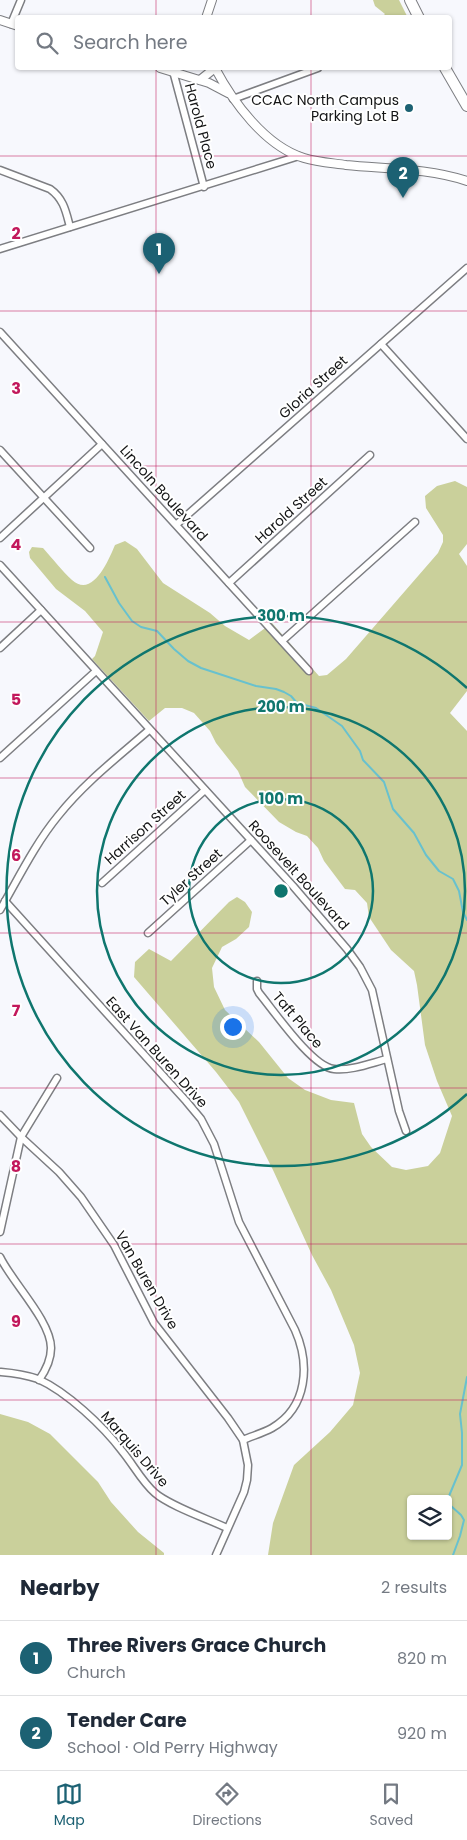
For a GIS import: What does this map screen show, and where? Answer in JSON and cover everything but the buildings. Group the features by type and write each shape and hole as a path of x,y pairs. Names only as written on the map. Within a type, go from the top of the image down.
{"main road":[{"path":"410,0 417,15"},
{"path":"446,70 467,106"}],"street":[{"path":"17,15 21,0"},
{"path":"207,15 212,0"},
{"path":"0,20 14,25"},
{"path":"169,70 221,88 234,99 263,132 283,148 296,155 340,164 433,173 467,181"},
{"path":"200,80 212,70"},
{"path":"216,70 234,99"},
{"path":"234,99 313,70"},
{"name":"Harold Place","path":"173,71 204,187"},
{"path":"0,250 204,187 296,155"},
{"path":"0,170 56,193 62,202 70,227"},
{"name":"Gloria Street","path":"177,524 467,268"},
{"name":"Lincoln Boulevard","path":"0,332 309,671"},
{"path":"381,344 467,439"},
{"path":"0,538 102,444"},
{"path":"0,450 90,548"},
{"name":"Harold Street","path":"229,583 370,455"},
{"path":"282,641 416,522"},
{"name":"Roosevelt Boulevard","path":"0,565 251,840 347,949 360,967 372,990 399,1111 406,1131"},
{"path":"0,648 41,610"},
{"path":"0,758 96,670"},
{"path":"0,910 46,832 64,808 80,790 150,730"},
{"name":"Harrison Street","path":"102,883 206,790"},
{"name":"Tyler Street","path":"148,933 251,840"},
{"name":"East Van Buren Drive","path":"5,901 186,1100 200,1119 214,1144 239,1222 295,1330 305,1363 303,1386 298,1400 289,1412 272,1428 243,1440"},
{"name":"Taft Place","path":"257,982 256,989 259,993 305,1049 322,1066 335,1070 387,1059"},
{"path":"0,1232 21,1137 57,1078"},
{"name":"Van Buren Drive","path":"0,1114 21,1137 59,1172 85,1203 114,1245 154,1323 243,1440 248,1465 247,1480 244,1492 227,1528"},
{"path":"0,1257 48,1333 51,1353 40,1380"},
{"name":"Marquis Drive","path":"0,1372 24,1375 40,1380 60,1393 96,1421 114,1441 148,1486 158,1495 227,1528"},
{"path":"216,1555 227,1528"}],"green space":[{"path":"373,0 399,0 406,15 384,15 375,6"},
{"path":"455,481 467,487 467,544 459,554 467,566 467,691 450,713 467,731 467,1555 268,1555 273,1523 294,1465 330,1432 353,1405 360,1373 354,1345 331,1290 312,1255 239,1102 216,1072 134,977 135,962 149,949 171,961 229,902 237,897 245,902 252,912 249,927 236,939 222,947 212,968 214,987 225,1010 259,1042 288,1078 305,1090 331,1100 354,1103 362,1134 371,1147 392,1167 406,1170 428,1166 440,1153 452,1116 437,1081 425,1045 414,971 391,950 369,917 367,903 355,890 345,889 324,861 318,848 307,836 279,822 245,787 238,771 216,743 210,731 194,713 182,708 165,708 149,721 92,659 95,656 103,632 85,611 56,589 30,558 29,552 32,547 43,548 72,580 80,585 87,585 99,575 115,545 125,541 137,549 163,583 210,613 225,626 249,640 272,623 319,676 327,675 346,659 438,553 443,542 443,535 426,508 425,496 437,486"},
{"path":"0,1414 28,1422 50,1434 98,1482 111,1502 138,1532 164,1555 0,1555"}],"waterway":[{"path":"105,577 119,603 132,621 141,627 157,631 188,661 201,668 256,686 284,692 297,703 316,708 342,726 360,751 363,760 384,782 393,809 414,833 426,855 439,871 453,879 459,891 463,912 467,920"},
{"path":"453,1555 464,1520 451,1506 449,1496 462,1465 460,1414 467,1377"}],"place":[{"name":"CCAC North Campus Parking Lot B","path":"409,108"},
{"name":"Tender Care","path":"403,198"},
{"name":"Three Rivers Grace Church","path":"159,274"}]}
